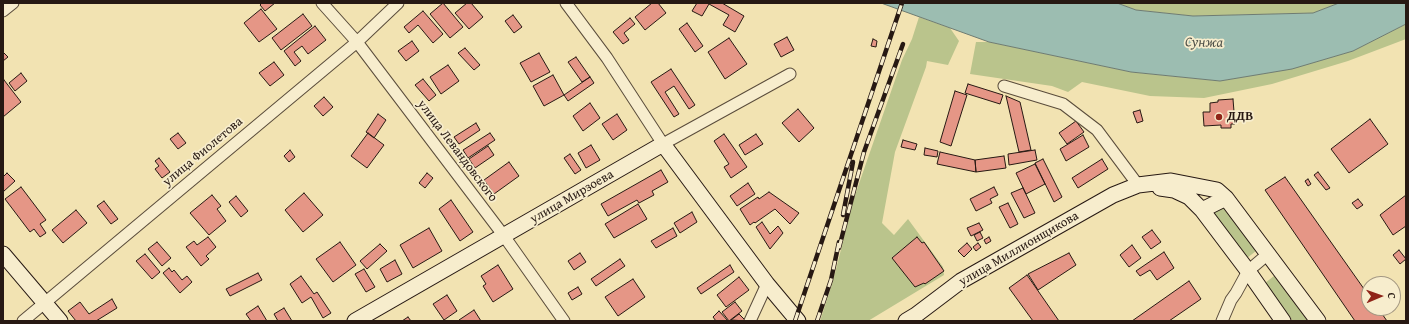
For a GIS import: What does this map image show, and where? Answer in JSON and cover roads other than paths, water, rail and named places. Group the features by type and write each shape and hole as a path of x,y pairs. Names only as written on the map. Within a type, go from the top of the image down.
{"street":[{"path":"3,11 13,3"},
{"name":"улица Левандовского","path":"322,3 357,42 504,236 564,321"},
{"name":"улица Фиолетова","path":"23,321 357,42 398,3"},
{"path":"566,3 607,58 663,144 767,284 798,321"},
{"name":"улица Мирзоева","path":"355,321 663,144 790,74"},
{"path":"1004,86 1063,104 1097,130 1138,184 1174,190 1189,197 1202,210 1248,271 1283,321"},
{"path":"1138,184 1171,181 1216,190 1226,198 1318,321"},
{"name":"улица Миллионщикова","path":"912,319 961,282 1113,194 1138,184"},
{"path":"1202,210 1226,198"},
{"path":"3,254 60,321"},
{"path":"1222,321 1231,300 1248,271 1268,254"},
{"path":"750,321 767,284"}],"water":[{"name":"Сунжа","path":"881,3 1117,3 1136,10 1193,16 1313,13 1339,3 1406,3 1406,24 1353,51 1292,69 1220,81 1131,72 989,42"}],"railway":[{"path":"795,321 902,3"},
{"path":"839,248 864,152 903,44"},
{"path":"843,215 853,162"},
{"path":"817,321 831,280 839,242"}],"place":[{"name":"ДДВ","path":"1219,117"}]}
